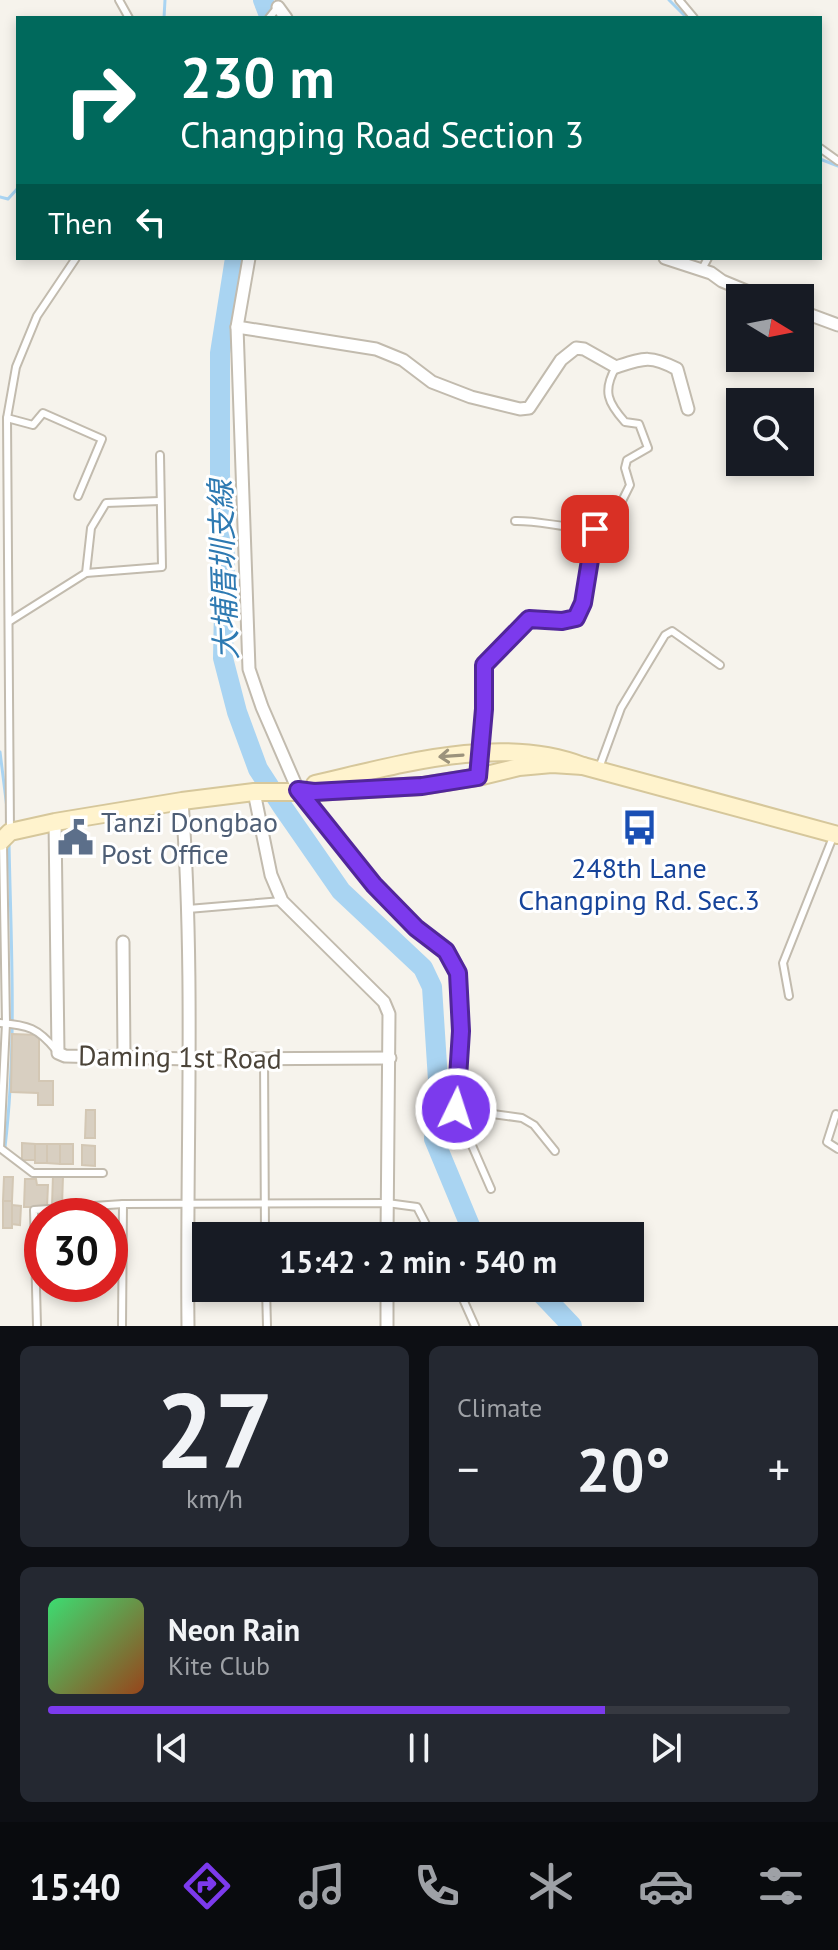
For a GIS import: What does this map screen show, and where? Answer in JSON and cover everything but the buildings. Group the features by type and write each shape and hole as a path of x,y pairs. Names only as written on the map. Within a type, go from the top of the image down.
{"street":[{"path":"249,260 237,327 249,669 298,790 374,885 416,928 446,951 458,973 461,1031 456,1109"},
{"path":"672,260 702,269 729,284"},
{"path":"814,316 838,325"},
{"path":"237,327 392,354 432,382 471,397 520,409 529,408 561,360 576,348 584,349 616,367 646,358 657,359 677,369 688,409"},
{"path":"298,790 445,756 532,754 558,757 836,834"},
{"path":"3,838 55,822 254,792 422,786 519,767 552,764 590,768"},
{"path":"254,792 271,875 282,901 384,1002 389,1014 387,1222"},
{"path":"182,801 188,909 190,1059 188,1326"},
{"name":"Daming 1st Road","path":"55,822 58,1053 65,1056 190,1059 390,1058"},
{"path":"123,942 124,1057"},
{"path":"387,1302 387,1326"}],"lane":[{"path":"679,0 692,16"},
{"path":"75,260 37,316 16,367 7,418 10,621 3,838 0,1148 33,1173 103,1173"},
{"path":"702,269 707,260"},
{"path":"515,521 535,520 595,529 611,523 630,485 625,468 627,460 648,448 639,424 625,422 612,407 608,387 616,367"},
{"path":"7,418 33,425 43,413 102,439 78,496"},
{"path":"10,621 86,573 162,567 160,455"},
{"path":"86,573 91,528 106,503 160,501"},
{"path":"478,777 484,665 529,619 562,621 576,618 583,603 595,529"},
{"path":"590,768 621,708 665,635 672,631 720,665"},
{"path":"789,996 783,963 836,834"},
{"path":"188,909 282,901"},
{"path":"3,1023 41,1033 58,1053"},
{"path":"264,1059 265,1222"},
{"path":"456,1109 522,1118 534,1125 555,1151"},
{"path":"456,1109 491,1189"},
{"path":"836,1114 827,1142 838,1149"},
{"path":"128,1204 387,1203 417,1207 425,1222"},
{"path":"36,1302 37,1326"},
{"path":"122,1302 122,1326"},
{"path":"266,1302 267,1326"},
{"path":"464,1302 475,1326"}],"waterway":[{"path":"164,16 165,0"},
{"name":"大埔厝圳支線","path":"263,0 269,16"},
{"path":"669,0 685,16"},
{"path":"822,160 838,166"},
{"path":"0,197 8,199 16,190"},
{"name":"大埔厝圳支線","path":"235,260 220,353 220,474 225,558 223,658 237,712 258,769 341,891 423,968 432,987 438,1080 434,1139 469,1222"},
{"path":"0,752 7,808"},
{"path":"5,1147 12,1033 9,843"},
{"name":"大埔厝圳支線","path":"549,1302 572,1326"}],"place":[{"name":"248th Lane Changping Rd. Sec.3","path":"639,828"},
{"name":"Tanzi Dongbao Post Office","path":"75,838"}],"route":[{"path":"456,1109 461,1031 458,973 446,951 416,928 374,885 298,790 314,792 422,786 478,777 484,665 529,619 562,621 576,618 583,603 595,529"}]}
